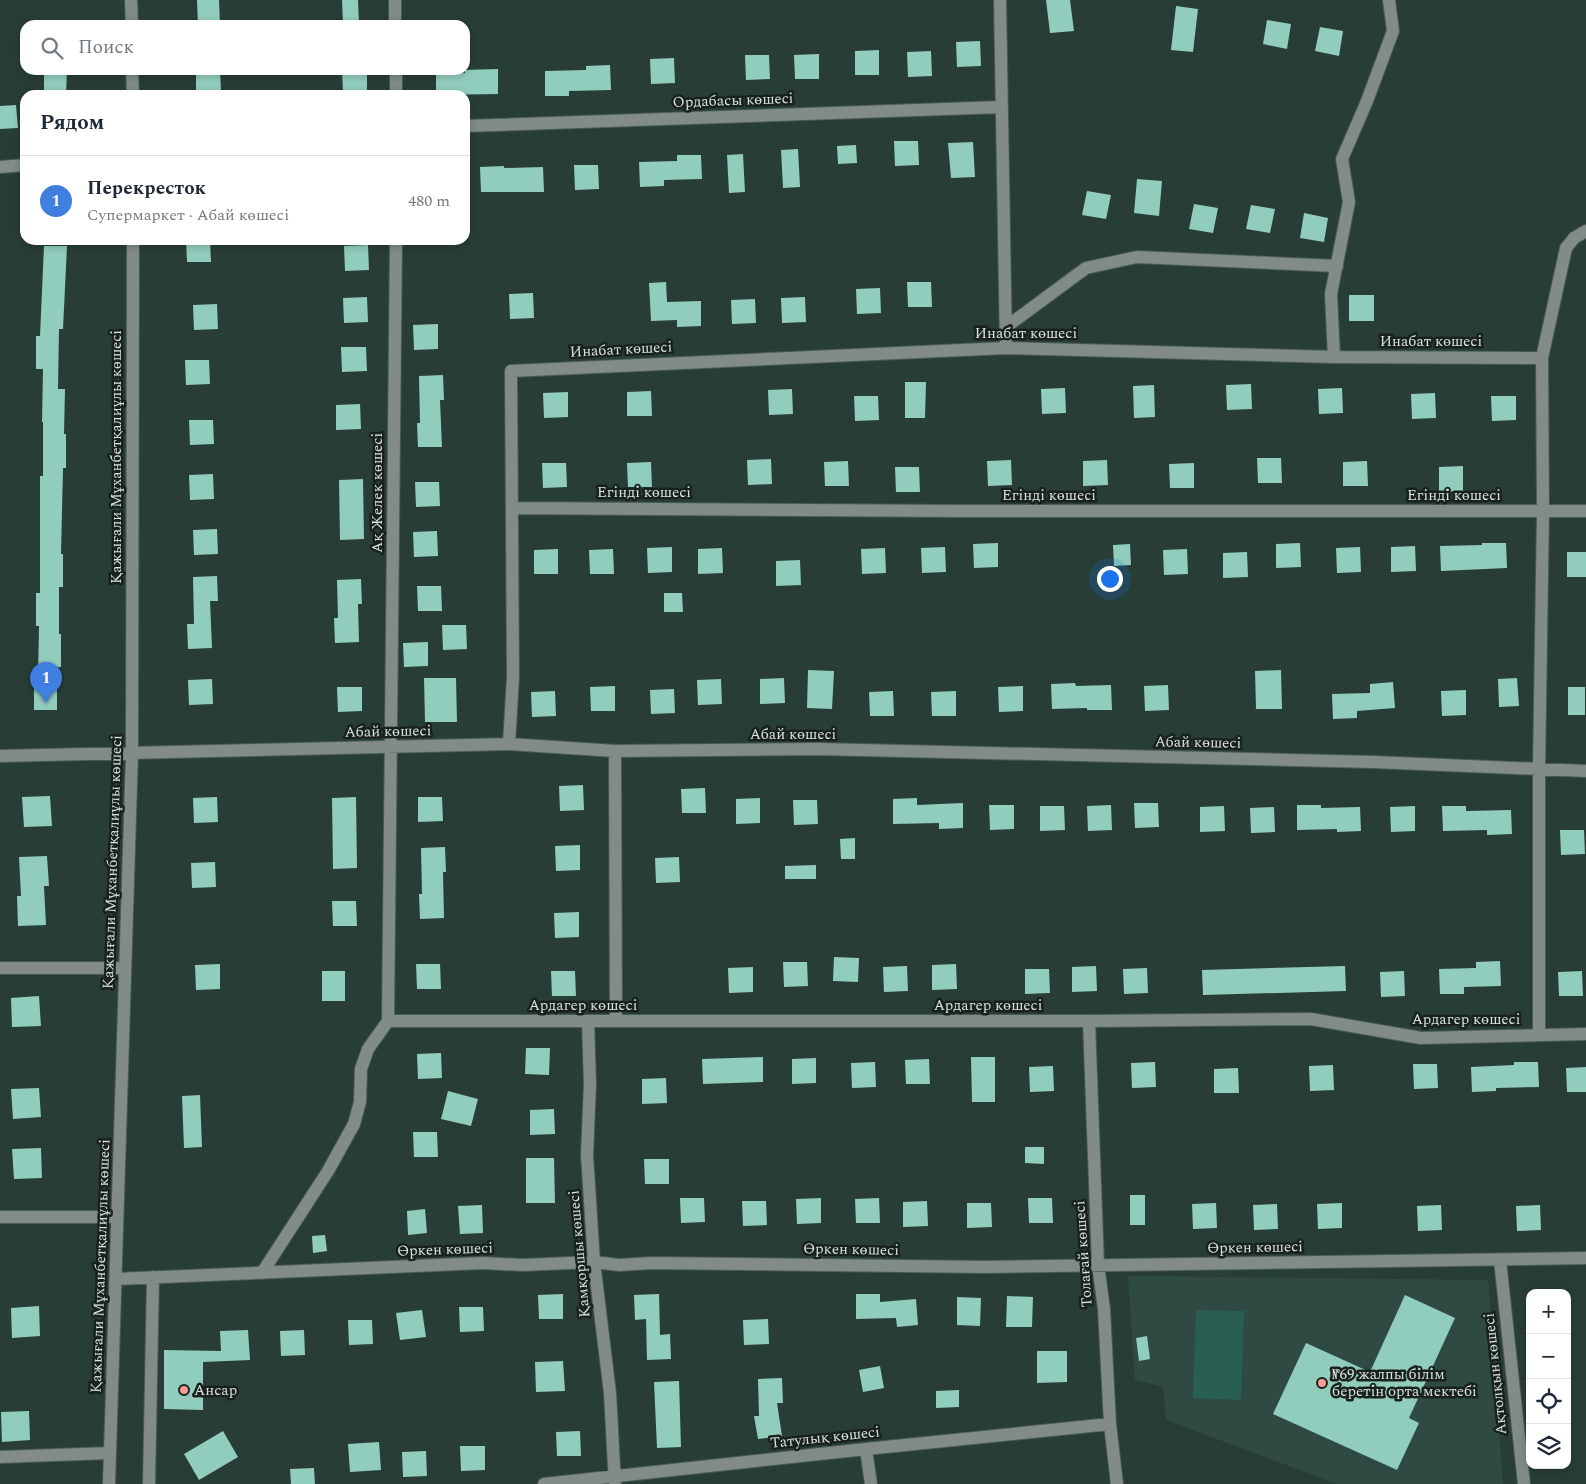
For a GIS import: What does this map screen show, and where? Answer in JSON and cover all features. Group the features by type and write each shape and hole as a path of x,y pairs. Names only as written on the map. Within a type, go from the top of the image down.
{"street":[{"path":"131,0 132,20"},
{"path":"395,0 395,20"},
{"path":"1000,0 1006,348"},
{"path":"1334,357 1332,294 1349,202 1342,159 1393,31 1389,0"},
{"path":"132,75 133,90"},
{"path":"396,75 396,90"},
{"name":"Ордабасы көшесі","path":"470,126 1002,107"},
{"path":"0,167 20,165"},
{"path":"1539,1035 1539,769 1543,511 1542,358 1566,248 1574,238 1586,231"},
{"name":"Қажығали Мұханбетқалиұлы көшесі","path":"109,1484 132,753 133,245"},
{"name":"Ақ Желек көшесі","path":"388,1021 396,245"},
{"path":"1006,327 1086,268 1137,257 1337,266"},
{"name":"Инабат көшесі","path":"512,508 511,371 1006,348 1334,357 1542,358"},
{"path":"510,744 513,677 512,508"},
{"name":"Егінді көшесі","path":"512,508 959,511 1586,511"},
{"name":"Абай көшесі","path":"0,756 510,744 615,751 819,749 1374,762 1586,771"},
{"path":"615,751 616,1022"},
{"path":"0,968 125,968"},
{"name":"Ардагер көшесі","path":"388,1021 1089,1021 1311,1019 1421,1038 1586,1034"},
{"path":"262,1272 328,1172 354,1124 360,1102 361,1069 368,1048 388,1021"},
{"name":"Қамқоршы көшесі","path":"588,1021 590,1084 587,1155 594,1262 610,1393 615,1480"},
{"name":"Толағай көшесі","path":"1089,1021 1098,1265 1104,1309 1110,1424 1117,1484"},
{"path":"0,1217 118,1218"},
{"name":"Өркен көшесі","path":"116,1279 483,1264 522,1265 594,1262 619,1265 652,1263 985,1267 1586,1258"},
{"name":"Ақтолқын көшесі","path":"1500,1260 1524,1484"},
{"path":"149,1484 153,1277"},
{"name":"Татулық көшесі","path":"544,1484 615,1480 866,1448 1110,1424"},
{"path":"866,1448 871,1484"},
{"path":"0,1457 110,1453"}],"shaded area":[{"name":"№69 жалпы білім беретін орта мектебі","path":"1128,1276 1488,1280 1503,1484 1337,1484 1166,1420 1163,1387 1135,1380"}],"green space":[{"path":"1196,1310 1244,1311 1241,1400 1193,1398"}],"building":[{"path":"197,0 219,0 220,20 198,20"},
{"path":"342,0 358,0 359,20 343,20"},
{"path":"1046,0 1070,0 1074,31 1050,33"},
{"path":"1176,6 1198,9 1193,52 1171,50"},
{"path":"1267,20 1291,24 1287,49 1263,44"},
{"path":"1320,27 1343,31 1339,56 1315,51"},
{"path":"980,41 981,66 957,67 956,42"},
{"path":"879,50 879,75 855,75 855,51"},
{"path":"931,51 932,76 908,77 907,52"},
{"path":"819,54 819,79 795,79 794,55"},
{"path":"745,55 769,55 770,79 746,80"},
{"path":"674,58 675,83 651,84 650,59"},
{"path":"610,65 611,90 569,91 569,96 545,96 545,71 586,70 586,66"},
{"path":"498,69 498,94 470,94 470,90 436,90 436,75 470,75 470,70"},
{"path":"44,75 67,75 66,90 44,90"},
{"path":"196,75 220,75 221,90 196,90"},
{"path":"342,75 367,75 367,90 343,90"},
{"path":"16,105 18,128 0,129 0,106"},
{"path":"894,141 918,141 919,165 895,166"},
{"path":"973,142 975,177 951,178 948,143"},
{"path":"856,145 857,163 838,164 837,146"},
{"path":"798,149 800,187 783,188 781,150"},
{"path":"743,154 745,192 729,193 727,155"},
{"path":"677,155 701,155 702,179 664,180 664,186 640,187 639,162 677,161"},
{"path":"574,165 598,165 599,189 575,190"},
{"path":"504,166 504,168 543,167 544,192 481,192 480,167"},
{"path":"1137,179 1162,181 1159,216 1134,213"},
{"path":"1087,191 1111,195 1106,219 1082,215"},
{"path":"1194,204 1218,208 1213,233 1189,229"},
{"path":"1251,205 1275,209 1270,233 1246,229"},
{"path":"1304,213 1328,218 1324,242 1300,238"},
{"path":"186,245 210,245 211,262 187,262"},
{"path":"368,245 369,270 345,271 344,246"},
{"path":"44,246 67,246 63,329 59,329 58,389 65,389 64,434 66,434 66,468 63,468 61,554 63,554 63,587 59,587 61,667 57,667 57,710 34,710 34,677 38,677 39,626 36,626 36,593 40,593 40,476 43,476 43,369 36,369 36,336 40,336"},
{"path":"666,282 667,302 701,301 701,326 677,327 677,320 651,321 649,283"},
{"path":"907,282 931,282 932,307 908,307"},
{"path":"880,288 881,313 857,314 856,289"},
{"path":"533,293 534,318 510,319 509,294"},
{"path":"1349,295 1374,295 1374,321 1349,321"},
{"path":"367,297 368,322 344,323 343,298"},
{"path":"805,297 806,322 782,323 781,298"},
{"path":"755,299 756,323 732,324 731,300"},
{"path":"217,304 218,329 194,330 193,305"},
{"path":"438,324 438,349 414,350 413,325"},
{"path":"341,347 366,347 367,371 342,372"},
{"path":"185,360 209,360 210,384 186,385"},
{"path":"443,375 444,400 440,400 442,447 418,447 417,423 420,423 419,376"},
{"path":"905,382 926,382 925,418 905,418"},
{"path":"1251,384 1252,409 1227,410 1226,385"},
{"path":"1154,385 1155,417 1134,418 1133,386"},
{"path":"1065,388 1066,413 1042,414 1041,389"},
{"path":"1342,388 1343,413 1319,414 1318,389"},
{"path":"792,389 793,414 769,415 768,390"},
{"path":"651,391 652,416 627,416 627,392"},
{"path":"568,392 568,417 544,418 543,393"},
{"path":"1435,393 1436,418 1412,419 1411,394"},
{"path":"854,396 878,396 879,420 855,421"},
{"path":"1491,396 1516,396 1516,420 1492,421"},
{"path":"360,404 361,429 336,430 336,405"},
{"path":"189,420 213,420 214,444 190,445"},
{"path":"1257,458 1281,458 1282,483 1258,483"},
{"path":"771,459 772,484 748,485 747,460"},
{"path":"1011,460 1012,485 988,486 987,461"},
{"path":"1107,460 1108,485 1083,486 1083,461"},
{"path":"848,461 849,486 825,486 824,462"},
{"path":"1367,461 1368,486 1343,486 1343,462"},
{"path":"651,462 652,487 628,487 627,463"},
{"path":"542,463 566,463 567,487 543,488"},
{"path":"1194,463 1194,488 1170,488 1169,464"},
{"path":"1463,466 1463,491 1439,492 1439,467"},
{"path":"895,467 919,467 920,492 896,492"},
{"path":"213,474 214,499 190,500 189,475"},
{"path":"363,479 364,539 340,540 339,480"},
{"path":"415,482 439,482 440,506 416,507"},
{"path":"217,529 218,554 194,555 193,530"},
{"path":"437,531 438,556 414,557 413,532"},
{"path":"998,543 998,567 974,568 973,544"},
{"path":"1300,543 1301,567 1276,568 1276,544"},
{"path":"1482,543 1506,543 1507,568 1441,571 1440,546 1482,545"},
{"path":"1130,544 1131,565 1114,566 1113,545"},
{"path":"1415,546 1416,571 1391,572 1391,547"},
{"path":"672,547 672,572 648,573 647,548"},
{"path":"945,547 946,572 922,573 921,548"},
{"path":"1360,547 1361,572 1337,573 1336,548"},
{"path":"722,548 723,573 698,574 698,549"},
{"path":"885,548 886,573 862,574 861,549"},
{"path":"558,549 558,574 534,574 534,550"},
{"path":"613,549 614,574 590,574 589,550"},
{"path":"1187,549 1188,574 1164,575 1163,550"},
{"path":"1247,552 1248,577 1223,578 1223,553"},
{"path":"1567,552 1586,552 1586,577 1567,577"},
{"path":"800,560 801,585 776,586 776,561"},
{"path":"217,576 218,601 210,601 212,648 188,649 187,624 194,624 193,577"},
{"path":"361,579 362,604 358,604 359,642 335,643 334,618 338,618 337,580"},
{"path":"417,586 441,586 442,611 418,611"},
{"path":"664,593 682,593 683,612 664,612"},
{"path":"442,625 466,625 467,649 443,650"},
{"path":"428,642 428,666 404,667 403,643"},
{"path":"808,670 834,671 832,709 807,708"},
{"path":"1281,670 1282,709 1256,709 1255,671"},
{"path":"424,678 456,678 457,722 425,722"},
{"path":"784,678 785,703 760,704 760,679"},
{"path":"1517,678 1519,706 1499,707 1498,679"},
{"path":"212,679 213,704 189,705 188,680"},
{"path":"721,679 722,704 698,705 697,680"},
{"path":"1393,682 1395,708 1357,711 1357,718 1333,719 1332,694 1370,693 1370,684"},
{"path":"1075,683 1076,686 1111,685 1112,710 1087,710 1087,708 1052,709 1051,684"},
{"path":"1168,685 1169,710 1145,711 1144,686"},
{"path":"615,686 615,711 591,711 590,687"},
{"path":"1023,686 1023,711 999,712 998,687"},
{"path":"337,687 362,687 362,711 338,712"},
{"path":"1568,687 1585,687 1585,715 1568,715"},
{"path":"674,689 675,713 651,714 650,690"},
{"path":"1466,690 1466,715 1442,716 1441,691"},
{"path":"555,691 556,716 532,717 531,692"},
{"path":"893,691 894,716 870,716 869,692"},
{"path":"956,691 956,716 932,716 931,692"},
{"path":"583,785 584,810 560,811 559,786"},
{"path":"705,788 706,813 682,813 681,789"},
{"path":"50,796 52,826 24,827 22,797"},
{"path":"217,797 218,822 194,823 193,798"},
{"path":"356,797 357,868 333,869 332,798"},
{"path":"418,797 442,797 443,821 418,822"},
{"path":"760,798 760,823 736,824 736,799"},
{"path":"917,798 917,805 963,803 963,828 939,829 939,823 893,824 893,799"},
{"path":"793,800 817,800 818,824 794,825"},
{"path":"1134,803 1158,803 1159,827 1135,828"},
{"path":"989,805 1014,805 1014,829 990,830"},
{"path":"1111,805 1112,830 1088,831 1087,806"},
{"path":"1297,805 1321,805 1321,808 1360,807 1361,831 1337,832 1337,829 1297,830"},
{"path":"1040,806 1064,806 1065,830 1040,831"},
{"path":"1224,806 1225,831 1200,832 1200,807"},
{"path":"1415,806 1415,831 1391,832 1390,807"},
{"path":"1442,806 1466,806 1466,811 1511,810 1512,834 1487,835 1487,830 1443,831"},
{"path":"1274,807 1275,832 1251,833 1250,808"},
{"path":"1560,830 1584,830 1585,854 1561,855"},
{"path":"855,838 855,859 841,859 840,839"},
{"path":"580,845 580,870 556,871 555,846"},
{"path":"445,847 446,872 443,872 444,918 420,919 419,894 422,894 421,848"},
{"path":"47,856 49,886 44,886 46,925 18,926 17,896 21,896 19,857"},
{"path":"679,857 680,882 656,883 655,858"},
{"path":"215,862 216,887 192,888 191,863"},
{"path":"816,865 816,879 785,879 785,866"},
{"path":"332,901 356,901 357,926 333,926"},
{"path":"579,912 579,937 555,938 554,913"},
{"path":"834,957 859,958 858,982 833,981"},
{"path":"1500,961 1501,986 1464,987 1464,994 1440,994 1439,969 1476,968 1476,962"},
{"path":"783,962 807,962 808,986 784,987"},
{"path":"220,964 220,989 196,990 195,965"},
{"path":"416,964 440,964 441,989 417,989"},
{"path":"956,964 957,989 932,990 932,965"},
{"path":"907,966 908,991 884,992 883,967"},
{"path":"1096,966 1097,991 1072,992 1072,967"},
{"path":"1345,966 1346,991 1203,995 1202,970"},
{"path":"753,967 753,992 729,993 728,968"},
{"path":"1147,968 1148,993 1124,994 1123,969"},
{"path":"1025,969 1049,969 1050,993 1025,994"},
{"path":"322,971 345,971 345,1001 322,1001"},
{"path":"551,971 575,971 576,996 552,996"},
{"path":"1404,971 1405,996 1381,997 1380,972"},
{"path":"1582,971 1583,996 1559,996 1558,972"},
{"path":"39,996 41,1026 12,1027 11,998"},
{"path":"526,1048 550,1048 549,1075 525,1074"},
{"path":"441,1053 442,1078 418,1079 417,1054"},
{"path":"763,1057 763,1082 703,1084 702,1059"},
{"path":"971,1057 995,1057 995,1102 972,1102"},
{"path":"816,1058 816,1083 792,1084 792,1059"},
{"path":"929,1059 930,1084 906,1084 905,1060"},
{"path":"875,1062 876,1087 852,1088 851,1063"},
{"path":"1155,1062 1156,1087 1132,1088 1131,1063"},
{"path":"1514,1062 1538,1062 1539,1087 1496,1088 1496,1091 1472,1092 1471,1067 1514,1065"},
{"path":"1413,1064 1437,1064 1438,1088 1414,1089"},
{"path":"1333,1065 1334,1090 1310,1091 1309,1066"},
{"path":"1053,1066 1054,1091 1030,1092 1029,1067"},
{"path":"1586,1067 1586,1092 1567,1092 1566,1068"},
{"path":"1238,1068 1239,1093 1214,1093 1214,1069"},
{"path":"666,1078 667,1103 642,1104 642,1079"},
{"path":"39,1088 41,1117 13,1119 11,1089"},
{"path":"448,1091 478,1099 471,1126 441,1119"},
{"path":"200,1095 202,1147 184,1148 182,1096"},
{"path":"554,1109 555,1134 530,1135 530,1110"},
{"path":"413,1132 437,1132 438,1157 414,1157"},
{"path":"1025,1147 1044,1147 1044,1164 1025,1163"},
{"path":"41,1148 42,1178 14,1179 12,1149"},
{"path":"526,1158 554,1158 555,1203 526,1203"},
{"path":"644,1159 669,1159 669,1184 645,1184"},
{"path":"1130,1195 1145,1195 1145,1225 1130,1225"},
{"path":"680,1198 704,1198 705,1222 681,1223"},
{"path":"821,1198 821,1223 797,1224 796,1199"},
{"path":"879,1198 880,1223 856,1223 855,1199"},
{"path":"1028,1198 1052,1198 1053,1223 1029,1223"},
{"path":"742,1201 766,1201 767,1225 743,1226"},
{"path":"927,1201 928,1226 903,1227 903,1202"},
{"path":"967,1203 991,1203 992,1227 967,1228"},
{"path":"1216,1203 1217,1228 1193,1229 1192,1204"},
{"path":"1342,1203 1342,1228 1318,1229 1317,1204"},
{"path":"1277,1204 1278,1229 1254,1230 1253,1205"},
{"path":"482,1205 483,1233 460,1234 458,1206"},
{"path":"1441,1205 1442,1230 1418,1231 1417,1206"},
{"path":"1540,1205 1541,1230 1517,1231 1516,1206"},
{"path":"425,1209 427,1233 408,1235 407,1211"},
{"path":"325,1235 327,1251 313,1253 312,1236"},
{"path":"563,1294 563,1319 539,1319 538,1295"},
{"path":"659,1294 660,1335 670,1334 671,1359 647,1360 646,1319 635,1320 634,1295"},
{"path":"856,1294 880,1294 880,1302 916,1299 918,1325 897,1327 896,1318 856,1319"},
{"path":"1405,1295 1455,1318 1409,1418 1419,1423 1397,1470 1273,1414 1306,1343 1370,1372"},
{"path":"1007,1296 1033,1297 1032,1327 1006,1327"},
{"path":"957,1297 981,1298 980,1326 957,1325"},
{"path":"39,1306 40,1336 12,1338 11,1308"},
{"path":"459,1307 483,1307 484,1331 460,1332"},
{"path":"422,1310 426,1337 400,1340 396,1313"},
{"path":"768,1319 769,1344 744,1345 743,1320"},
{"path":"348,1320 372,1320 373,1344 349,1345"},
{"path":"248,1330 250,1360 203,1362 203,1410 164,1409 164,1350 221,1351 220,1331"},
{"path":"304,1330 305,1355 281,1356 280,1331"},
{"path":"1147,1336 1150,1359 1139,1361 1136,1338"},
{"path":"1037,1351 1067,1351 1067,1382 1037,1383"},
{"path":"563,1361 565,1391 536,1392 535,1362"},
{"path":"880,1366 884,1388 863,1392 859,1370"},
{"path":"782,1378 783,1403 777,1403 782,1436 758,1439 754,1416 759,1416 758,1379"},
{"path":"679,1381 681,1447 657,1448 654,1382"},
{"path":"959,1390 959,1407 936,1408 936,1391"},
{"path":"29,1411 30,1440 2,1442 1,1412"},
{"path":"223,1431 238,1457 199,1480 184,1454"},
{"path":"580,1431 581,1456 557,1456 556,1432"},
{"path":"379,1442 381,1470 350,1472 348,1444"},
{"path":"460,1446 485,1446 485,1470 461,1471"},
{"path":"426,1451 427,1476 403,1477 402,1452"},
{"path":"314,1468 315,1484 291,1484 290,1469"}],"place":[{"name":"Перекресток","path":"46,703"},
{"name":"№69 жалпы білім беретін орта мектебі","path":"1322,1383"},
{"name":"Ансар","path":"184,1390"}]}
